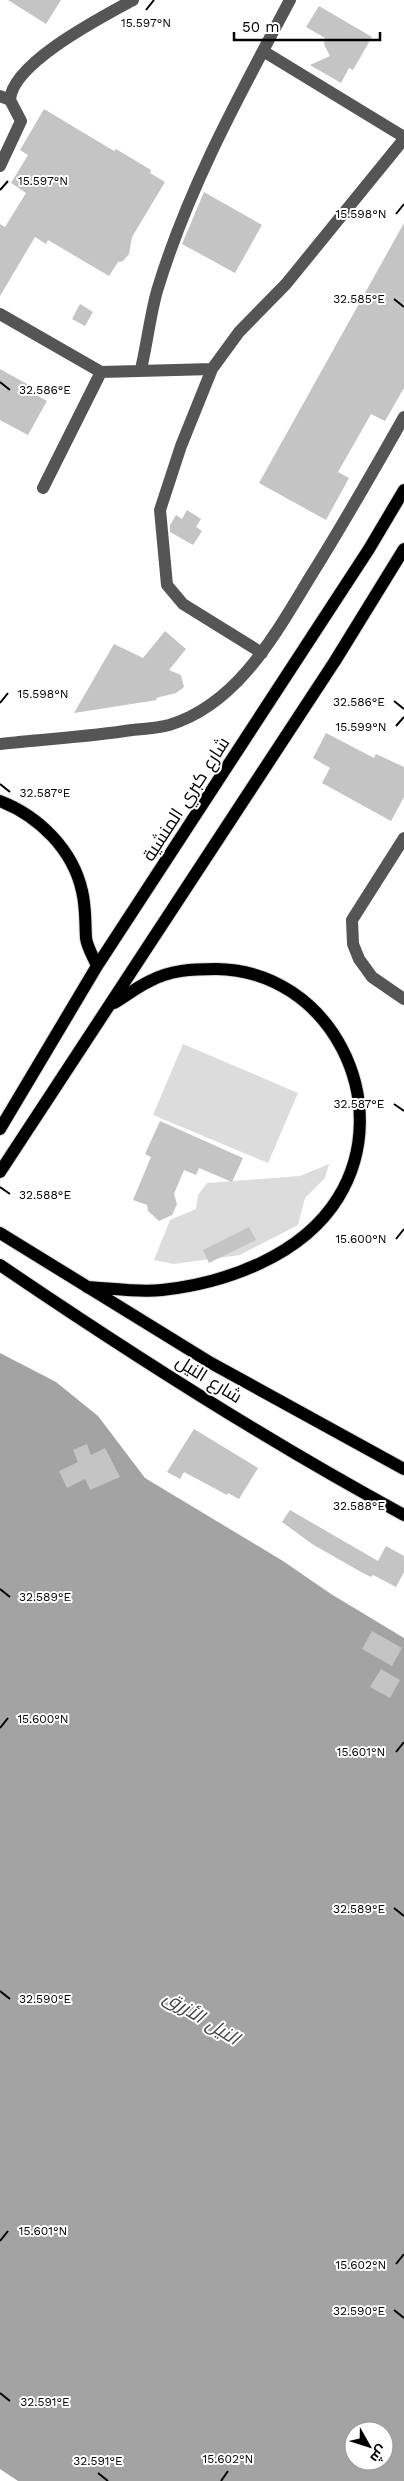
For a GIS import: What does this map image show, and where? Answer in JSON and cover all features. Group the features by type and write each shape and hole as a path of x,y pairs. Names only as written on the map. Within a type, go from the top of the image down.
{"main road":[{"name":"شارع كبري المنشية","path":"0,1129 97,966 370,549 404,490"},
{"path":"0,1172 336,661 404,549"},
{"path":"0,801 16,807 40,823 61,846 73,867 82,890 86,939 97,966"},
{"path":"87,1287 160,1290 204,1284 242,1270 276,1254 309,1232 338,1198 353,1164 360,1128 359,1094 348,1058 330,1027 305,1002 269,980 233,969 193,969 150,980 110,1005"},
{"name":"شارع النيل","path":"0,1232 210,1363 404,1468"},
{"name":"شارع النيل","path":"0,1265 69,1312 192,1390 404,1515"}],"street":[{"path":"0,166 21,121 5,98 10,91 40,56 82,28 133,0"},
{"path":"142,369 157,292 183,218 226,121 290,0"},
{"path":"262,653 182,604 167,585 160,510 181,446 212,370 239,332 286,284 404,138 263,51"},
{"path":"0,314 101,372 142,369 212,370"},
{"path":"43,488 101,372"},
{"path":"0,744 90,737 170,725 224,694 262,653 329,546 404,417"},
{"path":"404,838 352,920 353,944 359,958 372,977 404,999"}],"shaded area":[{"path":"183,1044 298,1093 268,1163 153,1115"},
{"path":"329,1164 325,1178 305,1198 298,1225 240,1255 174,1264 154,1260 170,1220 196,1209 198,1195 207,1183 300,1176"}],"water":[{"name":"النيل الأزرق","path":"0,1353 56,1382 98,1416 145,1478 283,1561 331,1594 404,1638 404,2481 18,2481 0,2469"}],"building":[{"path":"8,0 61,0 46,24"},
{"path":"319,6 372,37 353,70 349,68 341,83 310,65 330,56 324,44 325,38 306,27"},
{"path":"44,109 114,151 116,149 151,170 150,173 165,182 132,237 129,254 123,261 118,262 109,276 48,240 46,244 35,237 0,296 0,224 5,227 26,193 11,183 28,155 20,150"},
{"path":"204,192 262,225 235,273 182,244"},
{"path":"404,223 404,388 385,421 371,414 338,472 349,478 326,520 259,483"},
{"path":"80,304 93,312 85,326 72,319"},
{"path":"0,369 34,388 31,392 47,401 28,435 0,420"},
{"path":"187,510 201,519 196,527 202,531 193,545 170,532 170,525 176,515 182,519"},
{"path":"165,631 186,649 169,670 181,675 184,687 176,693 156,698 157,700 74,713 114,644 143,658"},
{"path":"326,733 374,758 376,754 404,767 404,797 391,821 322,783 330,768 313,758"},
{"path":"160,1121 243,1158 232,1182 199,1168 196,1175 184,1170 174,1194 177,1204 172,1215 159,1221 148,1211 147,1205 133,1200 151,1157 145,1154"},
{"path":"249,1227 256,1240 209,1263 203,1250"},
{"path":"194,1429 258,1468 239,1499 228,1493 227,1495 184,1472 180,1479 167,1472"},
{"path":"87,1444 91,1455 105,1448 120,1477 90,1490 85,1479 67,1488 59,1471 78,1462 73,1450"},
{"path":"290,1510 378,1561 386,1546 404,1556 404,1572 396,1587 373,1575 371,1577 361,1572 312,1544 282,1522"},
{"path":"372,1631 402,1648 392,1666 362,1649"},
{"path":"381,1669 400,1680 390,1698 370,1687"}]}
